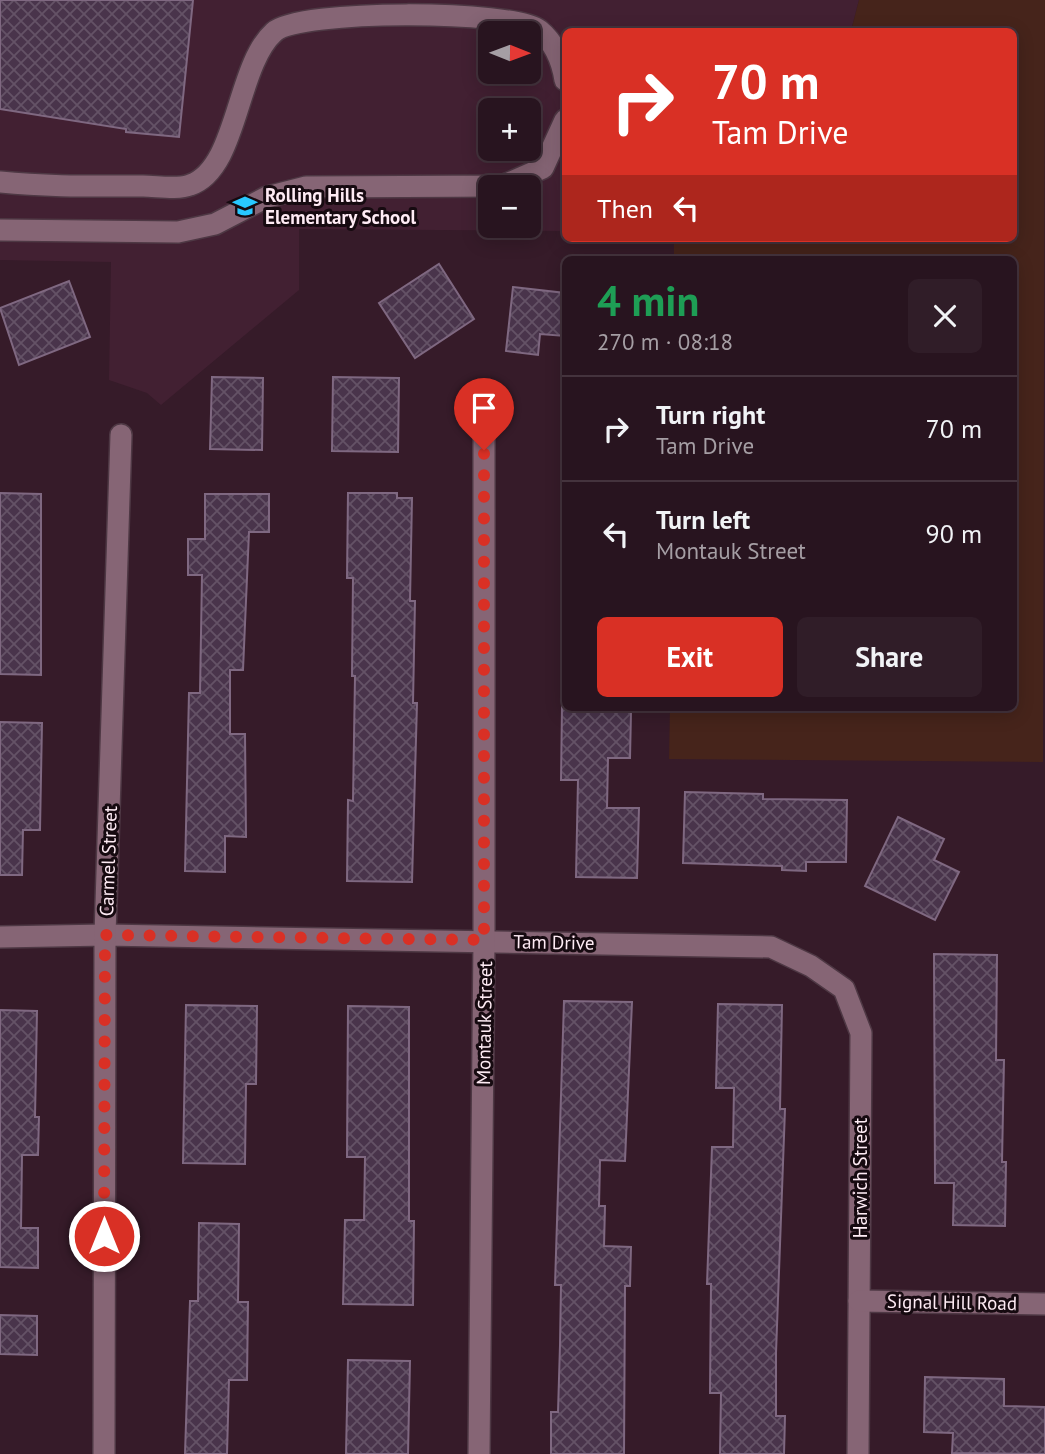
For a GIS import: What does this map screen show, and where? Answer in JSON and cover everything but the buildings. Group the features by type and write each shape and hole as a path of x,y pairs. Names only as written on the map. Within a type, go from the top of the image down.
{"street":[{"path":"0,182 36,186 190,185 212,171 241,106 249,68 275,30 321,17 500,18 538,29 562,58"},
{"path":"0,230 178,232 215,224 267,197 306,187 502,186 543,168 562,127"},
{"name":"Montauk Street","path":"479,1454 484,940 484,423"},
{"name":"Carmel Street","path":"104,1454 105,935 121,435"},
{"name":"Tam Drive","path":"0,937 105,935 771,947"},
{"name":"Harwich Street","path":"771,947 811,966 844,989 861,1033 858,1454"},
{"name":"Signal Hill Road","path":"859,1301 1045,1304"}],"shaded area":[{"name":"Rolling Hills Elementary School","path":"0,0 859,0 852,28 562,28 562,231 541,231 541,175 478,175 478,230 299,229 299,290 161,405 147,393 109,380 111,262 0,260"},
{"path":"859,0 1045,0 1043,762 669,759 670,711 1017,711 1017,256 674,256 674,242 1017,242 1017,28 852,28"}],"place":[{"name":"Rolling Hills Elementary School","path":"245,206"}],"route":[{"path":"104,1236 105,935 484,940 484,450"}]}
